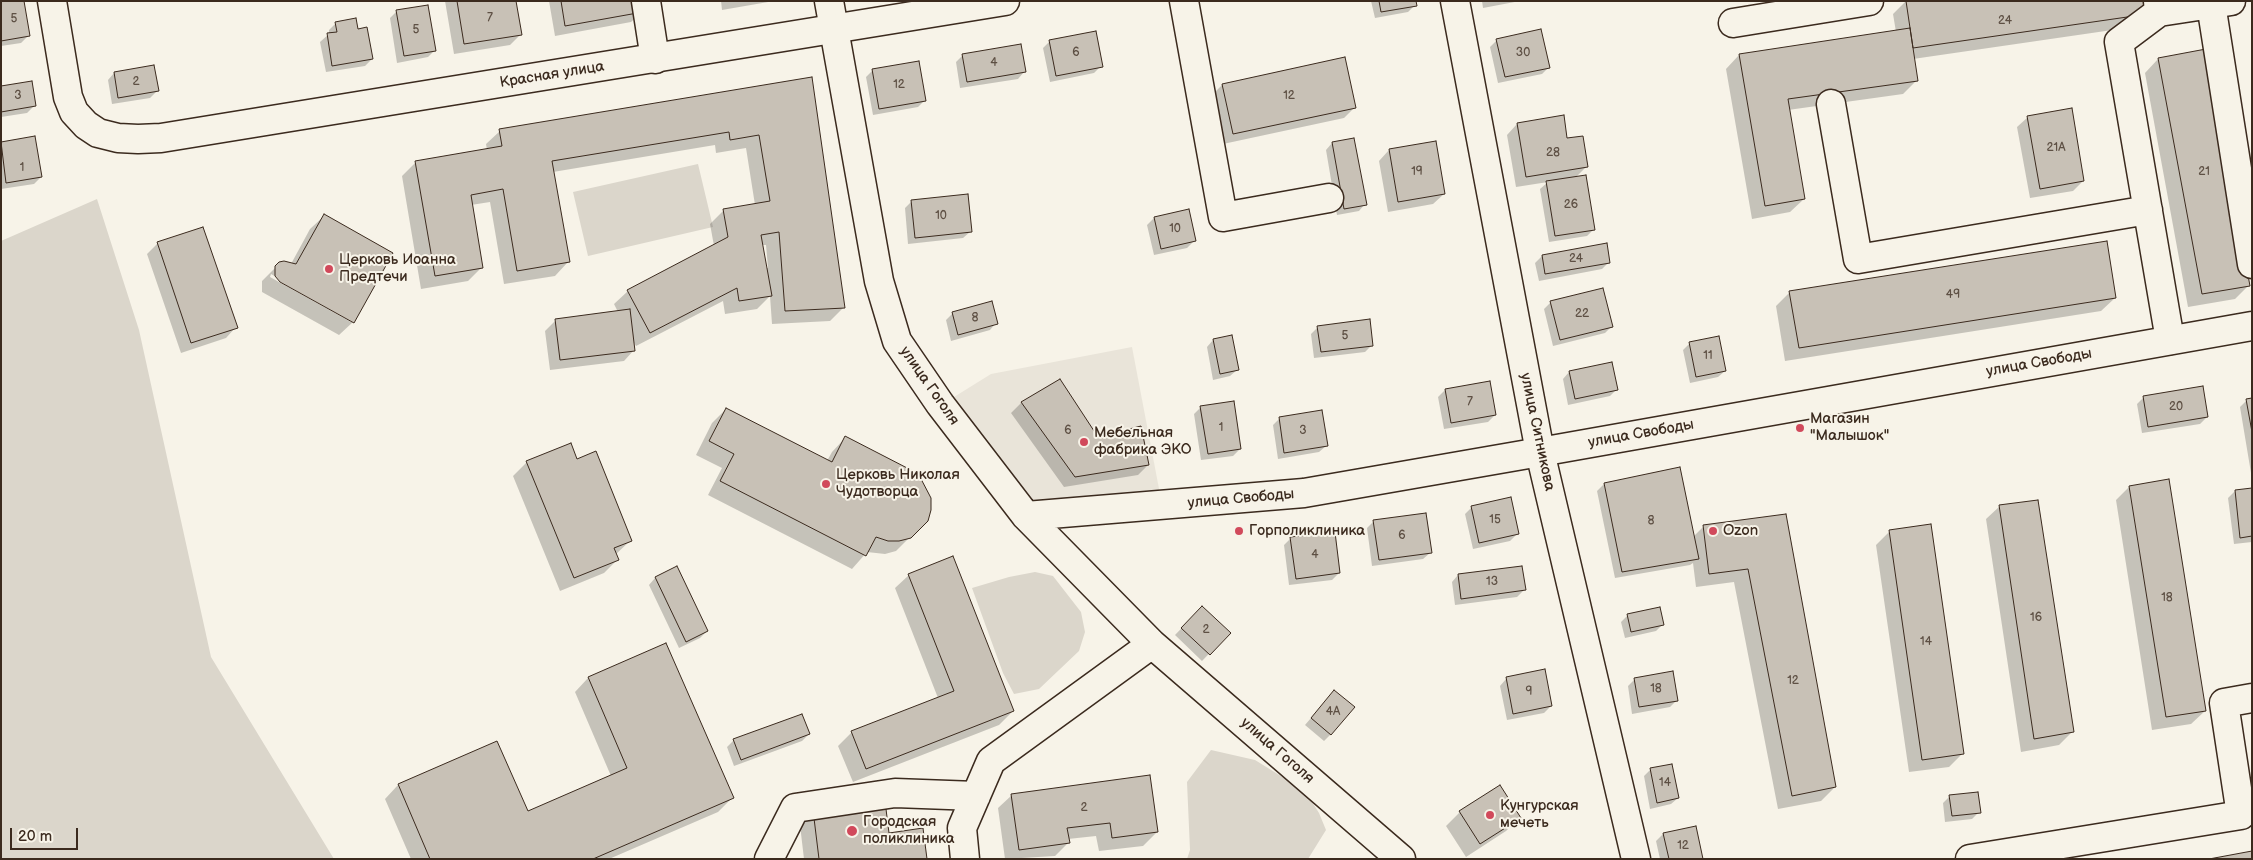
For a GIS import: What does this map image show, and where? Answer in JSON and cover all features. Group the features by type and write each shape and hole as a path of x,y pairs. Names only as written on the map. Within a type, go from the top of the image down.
{"main road":[{"name":"Красная улица","path":"52,1 68,97 74,112 86,125 98,133 118,138 161,138 1005,1"},
{"path":"646,1 655,59"},
{"name":"улица Гоголя","path":"829,1 879,281 897,341 940,404 1026,516 1152,644 1401,859"},
{"path":"1184,1 1223,217 1329,198"},
{"name":"улица Ситникова","path":"1456,1 1540,452 1636,859"},
{"path":"1733,23 1869,1"},
{"path":"2170,340 2120,42 2158,7 2221,3 2252,264"},
{"path":"1831,104 1858,259 2148,210"},
{"name":"улица Свободы","path":"1026,516 1304,493 2252,326"},
{"path":"965,859 962,828 991,761 1152,644"},
{"path":"1970,859 2242,815 2224,703 2252,698"},
{"path":"769,859 795,808 894,793 976,796"}],"shaded area":[{"path":"698,164 713,227 588,256 573,192"},
{"path":"97,199 139,330 211,657 334,859 1,859 1,241"},
{"path":"1132,347 1160,494 1032,506 954,397 991,374"},
{"path":"1035,572 1053,576 1081,612 1085,632 1079,651 1039,689 1014,694 1003,673 972,588 1009,577"},
{"path":"1211,750 1255,760 1305,791 1319,813 1326,830 1308,859 1187,859 1190,850 1187,782"}],"building":[{"path":"1,1 24,1 30,36 1,41"},
{"path":"457,1 516,1 522,35 464,44"},
{"path":"561,1 641,1 643,12 565,26"},
{"path":"1379,1 1416,1 1417,6 1381,12"},
{"path":"1906,1 2146,1 2148,14 1913,48"},
{"path":"428,5 436,51 404,56 396,10"},
{"path":"356,18 358,29 367,27 373,59 332,66 327,33 337,32 335,22"},
{"path":"1910,28 1918,81 1788,99 1805,199 1765,206 1739,54"},
{"path":"1541,29 1550,68 1505,77 1496,39"},
{"path":"1096,31 1103,67 1056,76 1049,40"},
{"path":"1021,44 1026,72 967,82 962,54"},
{"path":"2206,49 2250,286 2202,294 2158,58"},
{"path":"1345,57 1356,108 1233,134 1222,84"},
{"path":"919,61 926,101 879,109 872,69"},
{"path":"154,65 159,91 118,98 114,72"},
{"path":"812,77 845,308 785,311 779,232 761,235 772,296 739,301 737,288 650,333 627,290 728,237 723,209 770,201 759,135 730,140 729,132 552,161 570,262 517,271 503,189 471,195 483,268 435,276 415,161 502,146 499,129"},
{"path":"32,81 36,106 1,112 1,86"},
{"path":"2072,108 2084,181 2040,189 2027,116"},
{"path":"1564,115 1567,138 1583,136 1588,167 1526,177 1517,123"},
{"path":"35,136 42,177 6,183 1,142"},
{"path":"1354,138 1367,205 1344,209 1332,142"},
{"path":"1436,141 1445,194 1398,202 1389,149"},
{"path":"1586,175 1595,230 1555,236 1546,181"},
{"path":"968,194 972,232 915,238 911,200"},
{"path":"1189,209 1196,241 1161,249 1154,217"},
{"name":"Церковь Иоанна Предтечи","path":"324,214 393,253 354,323 280,282 275,276 275,266 279,262 284,261 296,264"},
{"path":"203,227 238,328 191,343 157,242"},
{"path":"2107,241 2116,298 1799,348 1789,291"},
{"path":"1607,243 1610,263 1545,274 1542,255"},
{"path":"1603,288 1613,327 1560,340 1550,301"},
{"path":"992,301 998,324 958,335 952,312"},
{"path":"630,309 635,351 560,360 555,319"},
{"path":"1370,319 1373,346 1321,352 1317,326"},
{"path":"1232,335 1239,370 1220,374 1213,339"},
{"path":"1719,336 1726,371 1696,377 1689,342"},
{"path":"1612,362 1618,390 1575,399 1569,371"},
{"path":"1060,379 1098,437 1141,426 1149,465 1075,477 1021,402"},
{"path":"1490,381 1496,415 1451,423 1445,389"},
{"path":"2203,386 2208,417 2148,427 2143,396"},
{"path":"2252,398 2252,432 2246,399"},
{"path":"1234,401 1241,449 1208,454 1200,406"},
{"name":"Церковь Николая Чудотворца","path":"726,408 832,462 845,436 911,470 920,477 931,498 931,510 928,521 911,538 888,541 876,537 866,556 720,481 734,454 709,441"},
{"path":"1322,410 1328,446 1284,453 1279,417"},
{"path":"571,443 577,459 596,451 632,541 614,548 619,560 574,578 526,461"},
{"path":"1680,467 1699,559 1622,572 1604,483"},
{"path":"2169,479 2206,711 2166,717 2129,486"},
{"path":"2252,488 2252,536 2240,538 2235,490"},
{"path":"1511,497 1519,534 1479,543 1471,506"},
{"path":"2038,500 2074,732 2034,739 1999,505"},
{"path":"1426,513 1432,553 1379,560 1373,520"},
{"path":"1786,514 1836,787 1792,796 1748,569 1709,574 1703,525"},
{"path":"1931,524 1964,754 1922,760 1889,530"},
{"path":"1335,532 1340,573 1296,579 1290,537"},
{"path":"953,556 1014,711 866,769 851,731 954,691 908,574"},
{"path":"677,566 708,631 686,642 655,577"},
{"path":"1522,566 1526,590 1461,599 1458,574"},
{"path":"1202,606 1231,633 1210,655 1181,628"},
{"path":"1660,607 1664,625 1631,632 1627,614"},
{"path":"666,643 734,798 593,859 430,859 398,784 497,741 528,811 627,768 588,677"},
{"path":"1545,669 1552,706 1513,714 1506,677"},
{"path":"1673,671 1678,701 1639,707 1634,678"},
{"path":"1334,690 1355,707 1331,735 1311,718"},
{"path":"802,714 810,734 741,760 733,739"},
{"path":"1672,764 1679,798 1657,803 1650,768"},
{"path":"1150,775 1158,832 1112,838 1110,823 1067,828 1070,843 1019,850 1011,794"},
{"name":"Кунгурская мечеть","path":"1500,785 1521,818 1480,844 1459,811"},
{"path":"1978,792 1981,813 1952,816 1949,795"},
{"name":"Городская поликлиника","path":"885,801 889,833 923,828 927,859 819,859 813,810"},
{"path":"1696,826 1703,859 1669,859 1663,833"},
{"path":"2252,851 2252,859 2209,859"}],"place":[{"name":"Церковь Иоанна Предтечи","path":"329,269"},
{"name":"Магазин \"Малышок\"","path":"1800,428"},
{"name":"Мебельная фабрика ЭКО","path":"1084,442"},
{"name":"Церковь Николая Чудотворца","path":"826,484"},
{"name":"Горполиклиника","path":"1239,531"},
{"name":"Ozon","path":"1713,531"},
{"name":"Кунгурская мечеть","path":"1490,815"},
{"name":"Городская поликлиника","path":"852,831"}]}
